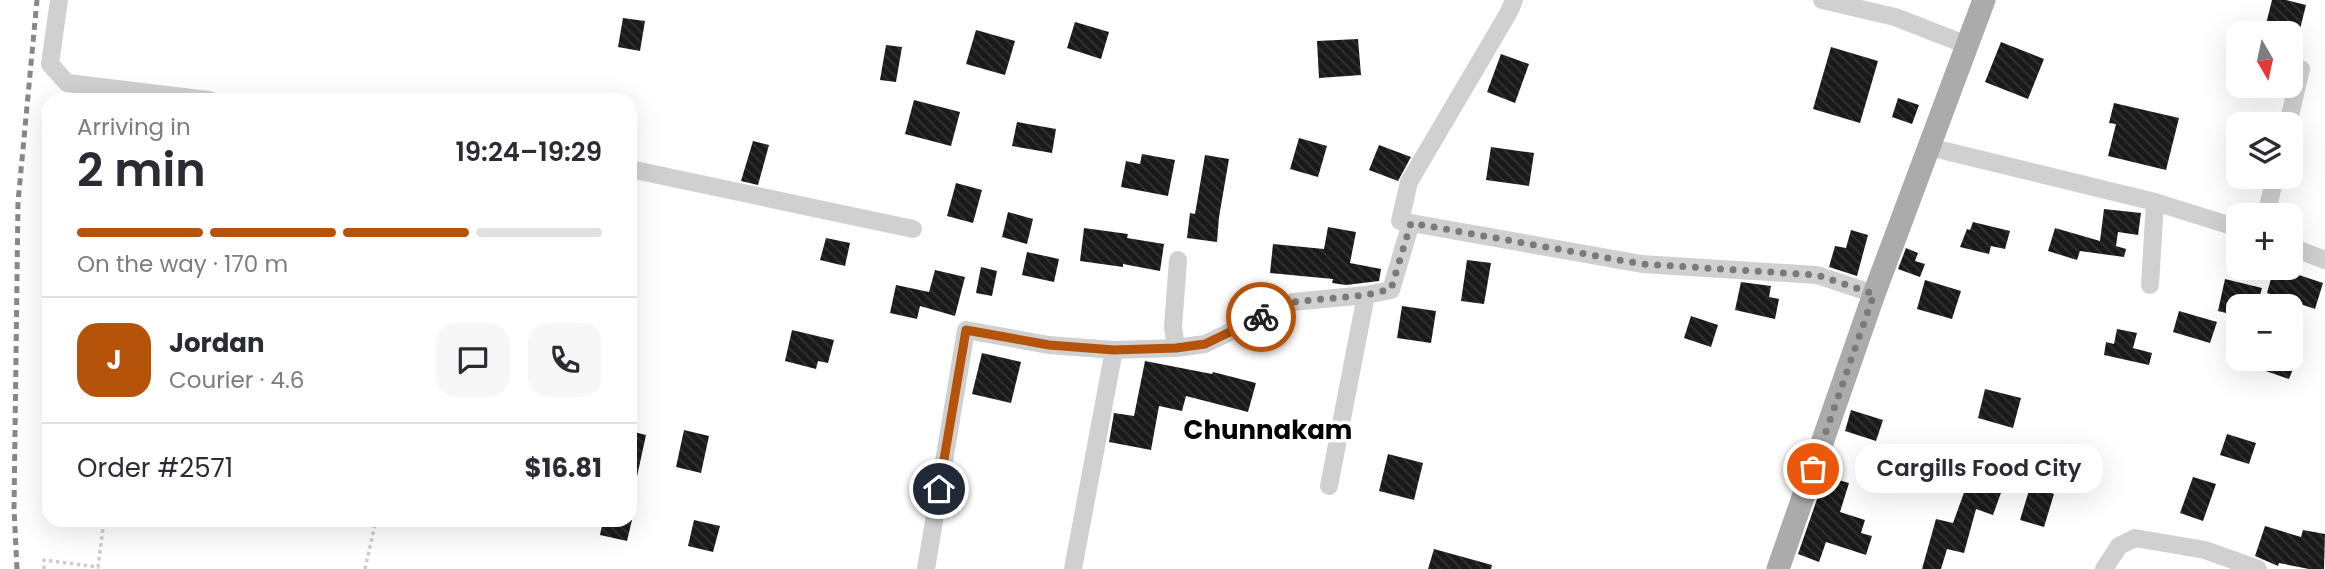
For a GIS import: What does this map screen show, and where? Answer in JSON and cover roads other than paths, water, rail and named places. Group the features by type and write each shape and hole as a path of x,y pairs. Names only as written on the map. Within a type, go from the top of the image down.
{"main road":[{"path":"1779,569 1874,294 1984,0"}],"street":[{"path":"58,0 50,64 67,83 151,93"},
{"path":"1514,0 1409,182 1400,221 1642,264 1817,275 1874,294"},
{"path":"1822,0 1895,17 1967,45"},
{"path":"1928,147 2155,202 2226,224"},
{"path":"637,170 913,229"},
{"path":"2150,285 2155,202"},
{"path":"926,569 966,330 1049,345 1114,350 1205,344 1293,302 1366,295 1391,289 1411,223"},
{"path":"2303,252 2325,260"},
{"path":"1176,348 1172,327 1178,260"},
{"path":"1329,486 1366,295"},
{"path":"1073,569 1114,350"},
{"path":"2104,569 2119,546 2135,538 2205,550 2258,569"}],"railway":[{"path":"17,569 14,509 18,202 37,0"}],"place":[{"name":"Cargills Food City","path":"1813,469"}],"district":[{"name":"Chunnakam","path":"1268,430"}]}
